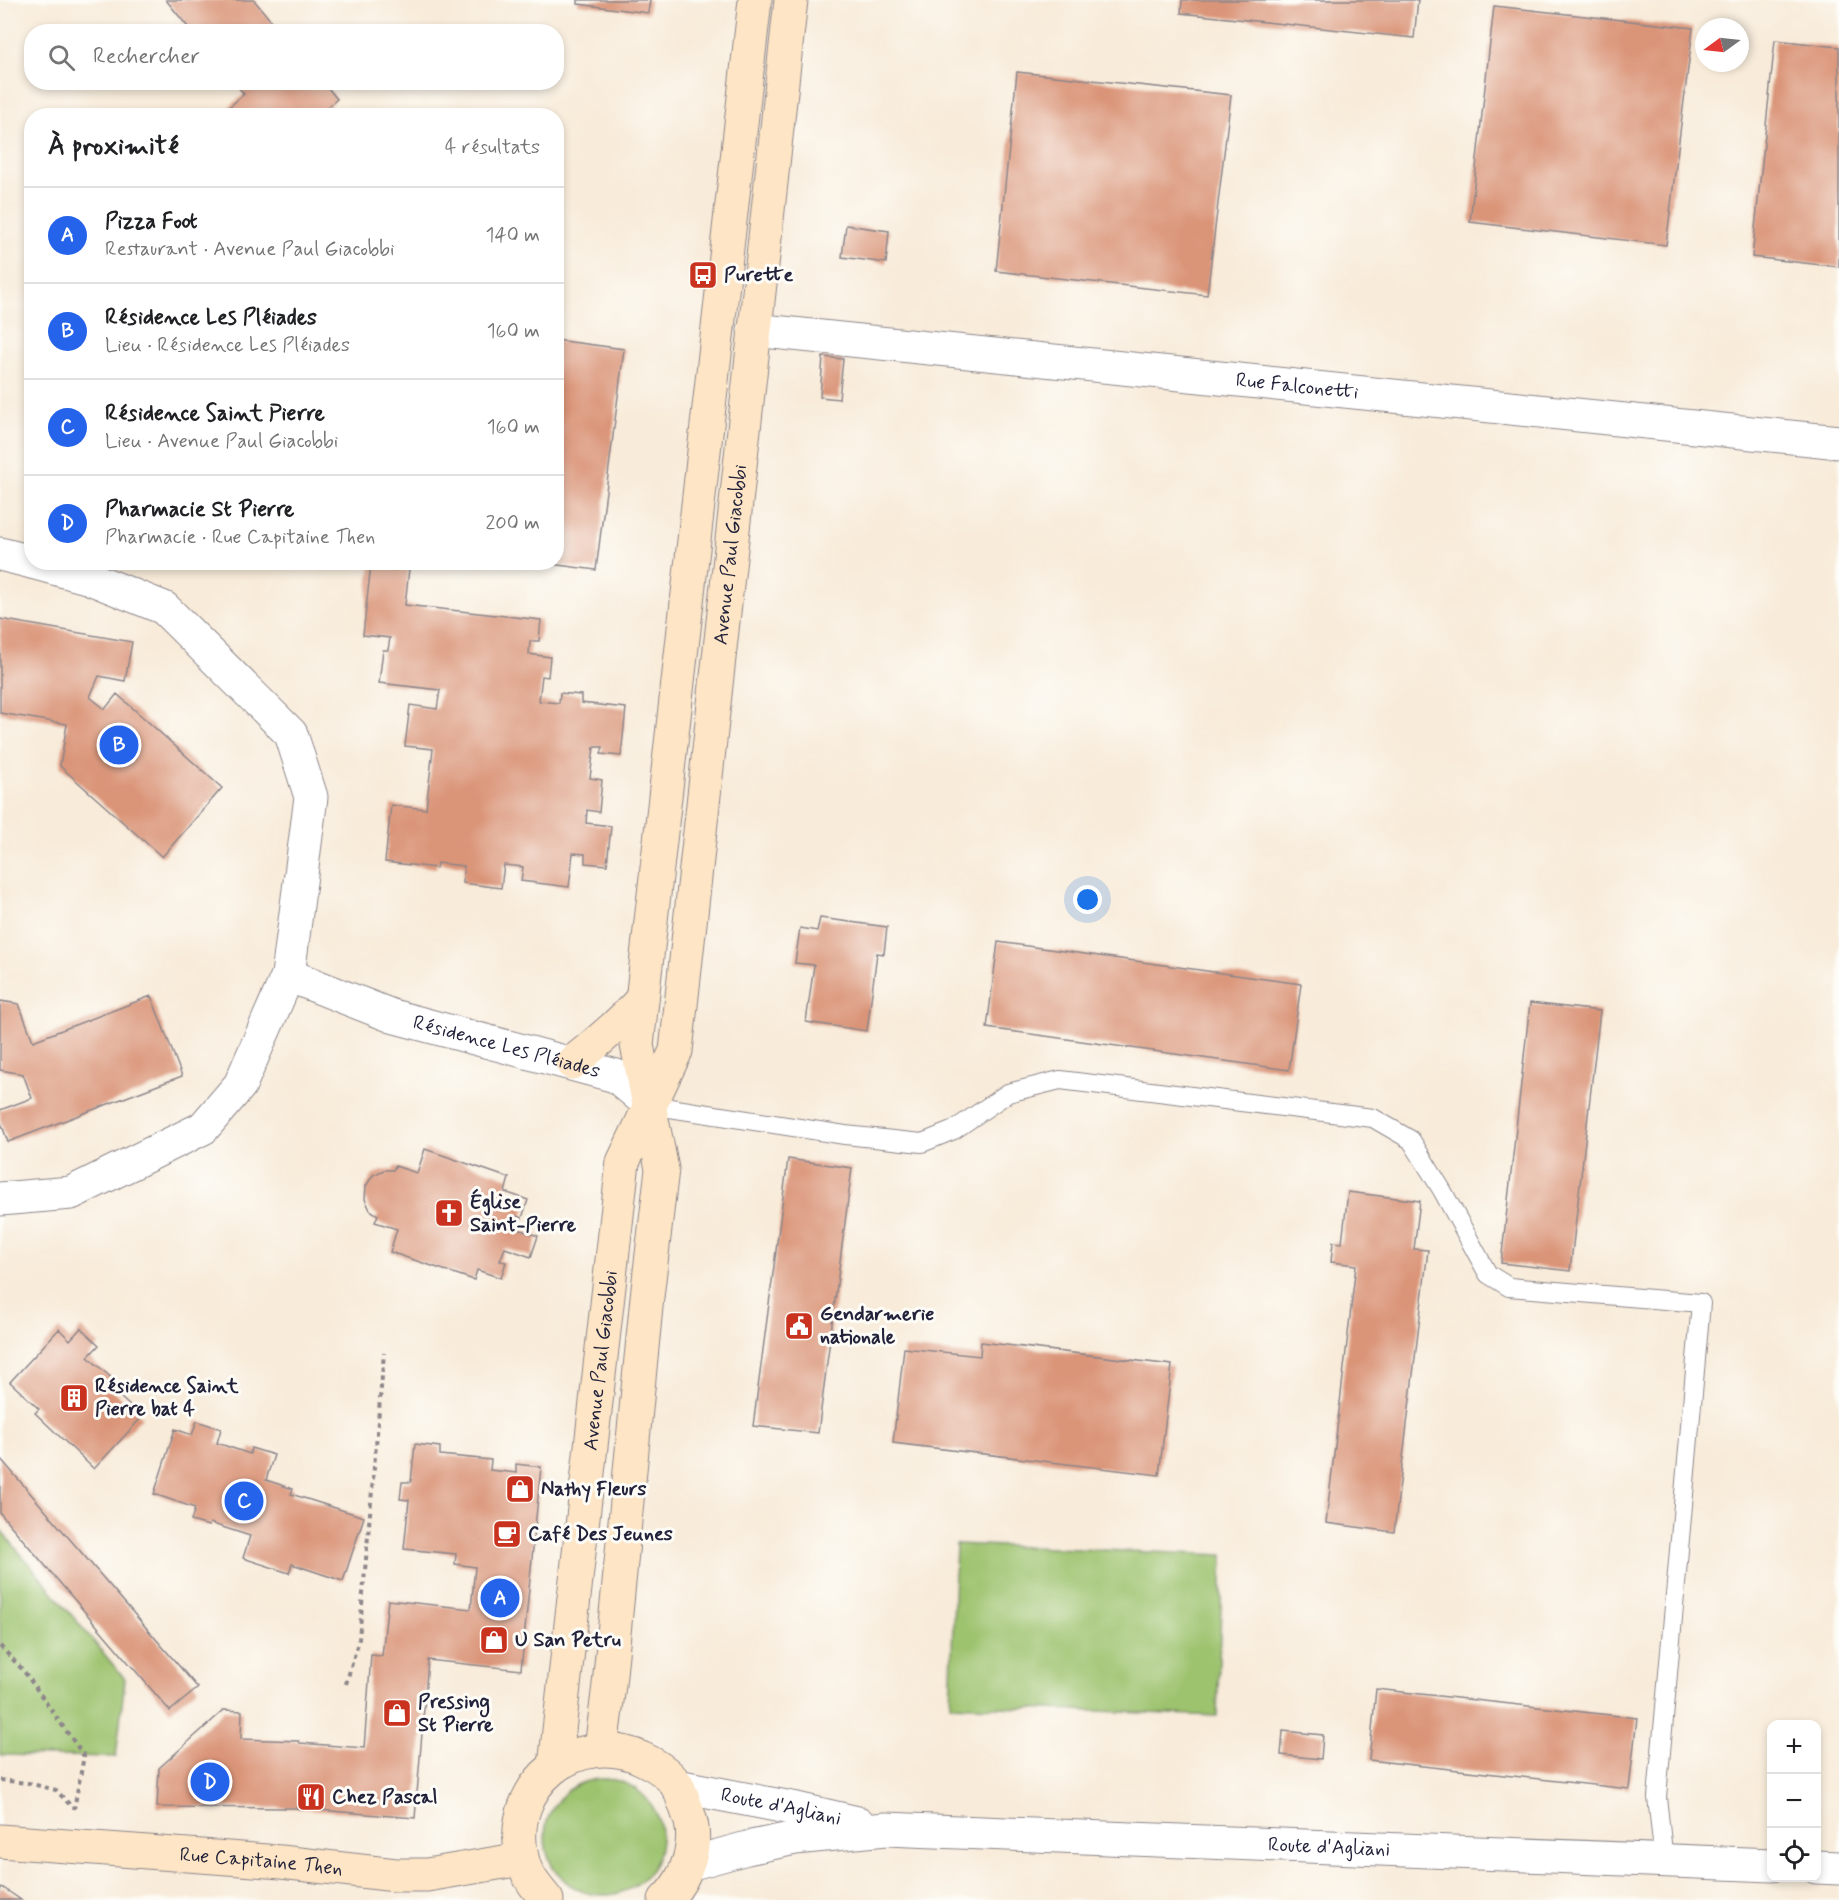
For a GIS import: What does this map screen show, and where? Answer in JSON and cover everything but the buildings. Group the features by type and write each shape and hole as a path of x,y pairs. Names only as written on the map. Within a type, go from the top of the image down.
{"main road":[{"name":"Avenue Paul Giacobbi","path":"601,1749 646,1297 662,1169 637,1045 755,0"},
{"name":"Avenue Paul Giacobbi","path":"555,1766 623,1162 676,1051 791,0"},
{"path":"572,1063 600,1041 642,999"},
{"path":"547,1900 533,1883 522,1859 519,1833 524,1807 537,1784 555,1766 576,1754 601,1749 630,1753 657,1765 677,1786 693,1824 689,1864 676,1889 665,1900"},
{"name":"Rue Capitaine Then","path":"0,1841 280,1862 396,1875 427,1875 522,1859"}],"street":[{"name":"Rue Falconetti","path":"754,330 1839,442"},
{"path":"0,554 24,560"},
{"path":"0,1199 71,1193 203,1128 240,1085 288,975 312,798 291,734 164,608 87,577 61,570"},
{"name":"Résidence Les Pléiades","path":"288,975 392,1016 616,1076 650,1105"},
{"name":"Route d'Agliani","path":"677,1786 886,1829"},
{"name":"Route d'Agliani","path":"689,1864 795,1838 886,1829 1767,1865"},
{"path":"1821,1867 1839,1868"}],"lane":[{"path":"650,1105 845,1135 921,1143 954,1130 1008,1093 1060,1080 1372,1118 1411,1140 1442,1190 1488,1274 1509,1287 1701,1303 1657,1797 1664,1861"}],"path":[{"path":"346,1684 359,1639 384,1353"},
{"path":"0,1646 23,1670 84,1756 74,1809 81,1847"},
{"path":"0,1780 28,1783 56,1790 74,1809"}],"green space":[{"path":"0,1529 125,1679 116,1757 0,1755"},
{"path":"956,1544 1223,1555 1217,1716 950,1705"},
{"path":"603,1779 625,1783 644,1796 657,1815 661,1837 657,1859 644,1878 625,1891 603,1895 581,1891 562,1878 549,1859 545,1837 549,1815 562,1796 581,1783"}],"place":[{"name":"Purette","path":"703,275"},
{"name":"Résidence Les Pléiades","path":"119,745"},
{"name":"Église Saint-Pierre","path":"449,1213"},
{"name":"Gendarmerie nationale","path":"799,1326"},
{"name":"Résidence Saint Pierre bat 4","path":"74,1398"},
{"name":"Nathy Fleurs","path":"520,1489"},
{"name":"Résidence Saint Pierre","path":"244,1501"},
{"name":"Café Des Jeunes","path":"507,1534"},
{"name":"Pizza Foot","path":"500,1598"},
{"name":"U San Petru","path":"494,1640"},
{"name":"Pressing St Pierre","path":"397,1713"},
{"name":"Pharmacie St Pierre","path":"210,1782"},
{"name":"Chez Pascal","path":"311,1797"}]}
